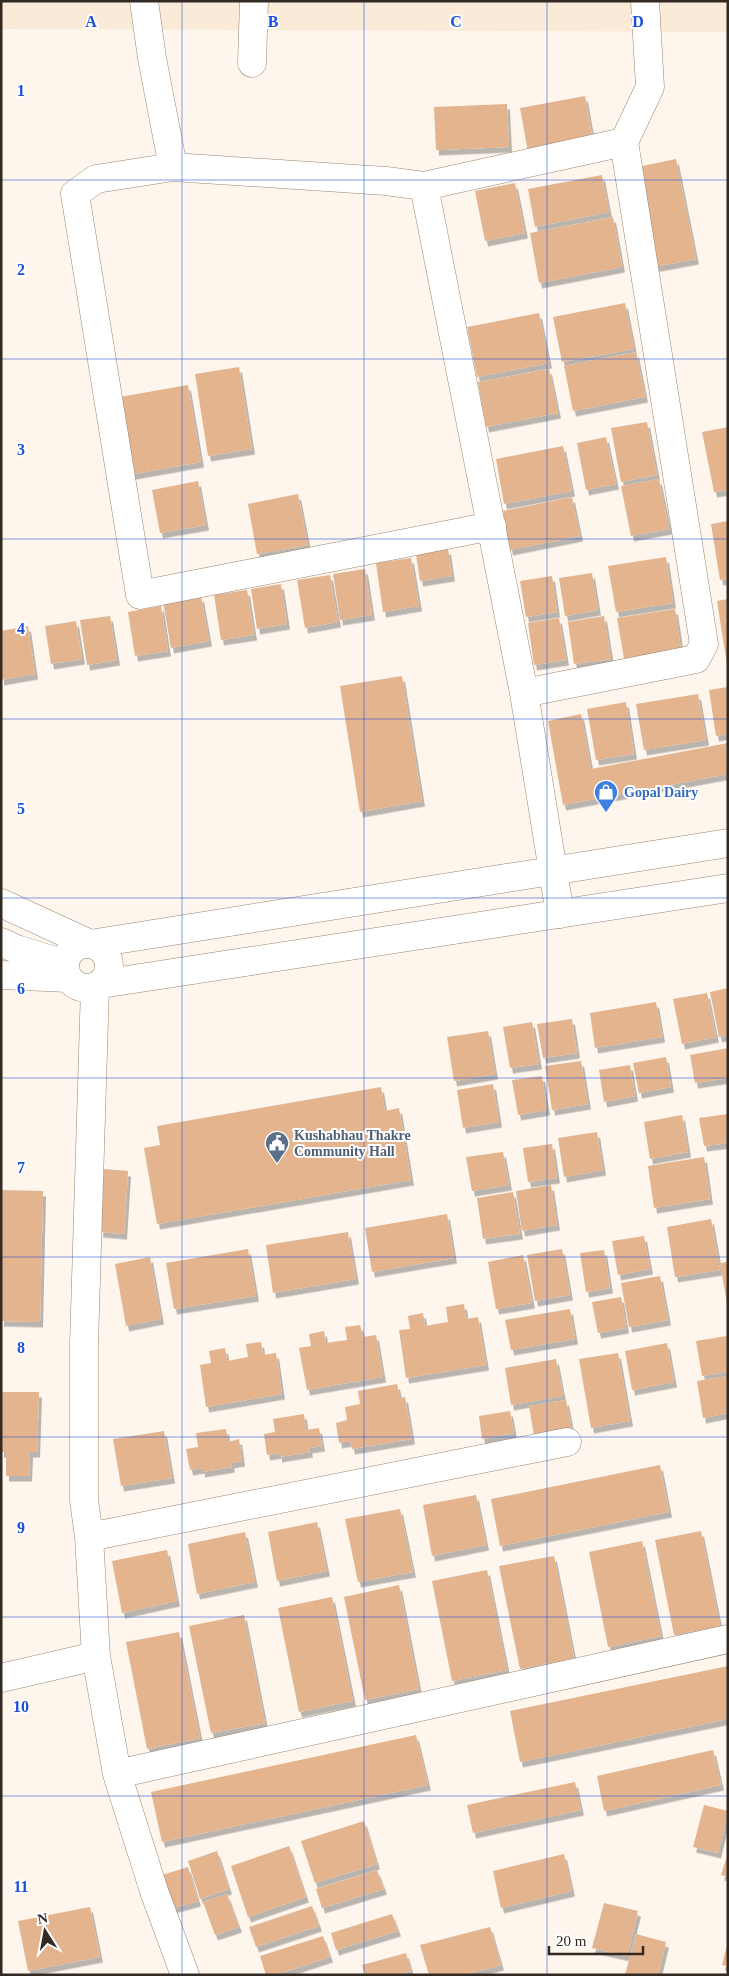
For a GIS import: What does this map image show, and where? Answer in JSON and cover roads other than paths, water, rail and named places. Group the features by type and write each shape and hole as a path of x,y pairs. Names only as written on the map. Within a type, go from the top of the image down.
{"street":[{"path":"144,1 152,58 173,167"},
{"path":"252,63 254,1"},
{"path":"524,693 696,659 704,644 624,142 650,87 645,1"},
{"path":"492,526 140,595 75,194 96,179 173,167 386,181 424,186 624,142"},
{"path":"424,186 524,693 560,914"},
{"path":"728,843 76,946 70,951 67,971 74,984 80,987 98,985 728,888"},
{"path":"1,903 104,950 110,963 110,971 98,985 84,1354 84,1500 89,1537 96,1656 117,1774 154,1891 185,1975"},
{"path":"246,920 255,960"},
{"path":"1,942 67,971"},
{"path":"1,975 67,971"},
{"path":"89,1537 568,1442"},
{"path":"117,1774 728,1639"},
{"path":"1,1678 96,1656"}],"place":[{"name":"Gopal Dairy","path":"606,813"},
{"name":"Kushabhau Thakre Community Hall","path":"277,1164"}]}
